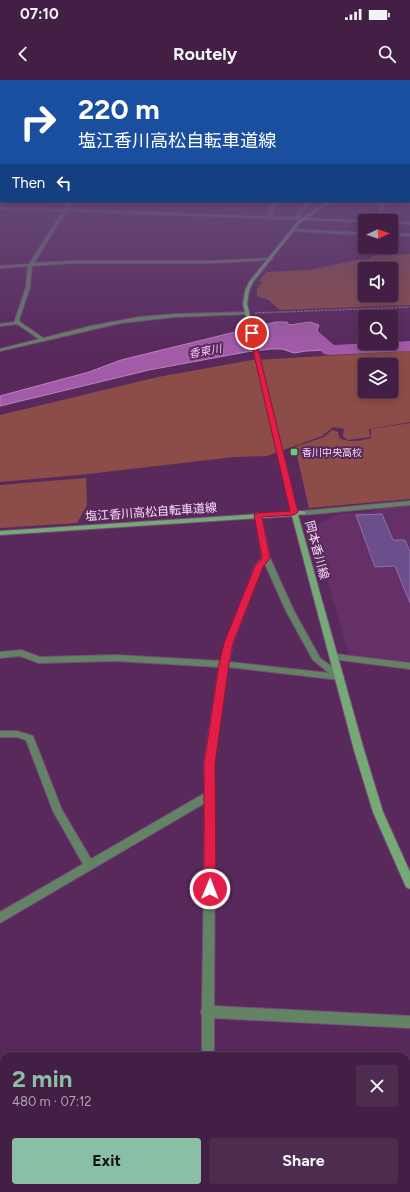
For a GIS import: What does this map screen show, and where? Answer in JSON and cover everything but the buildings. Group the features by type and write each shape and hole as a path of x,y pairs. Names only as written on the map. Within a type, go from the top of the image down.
{"main road":[{"name":"岡本香川線","path":"282,244 251,282 247,291 245,304 246,313 279,445 299,513 359,750 378,812 410,884"},
{"name":"塩江香川高松自転車道線","path":"0,533 299,513"}],"street":[{"path":"18,323 17,320 28,287 30,266 44,244"},
{"path":"0,267 73,262 212,262 271,259"},
{"path":"0,350 104,324 133,320 246,313"},
{"path":"0,325 18,323 44,340"},
{"path":"299,513 410,503"},
{"path":"258,515 266,558 290,611 317,660 340,677"},
{"path":"208,1052 210,844 209,764 224,664 229,643 259,566 266,558"},
{"path":"0,655 21,653 39,660 116,658 224,664 340,677"},
{"path":"335,657 410,666"},
{"path":"0,734 17,734 30,738 58,811 89,864"},
{"path":"0,918 89,864 209,795"},
{"path":"208,1012 410,1022"}],"path":[{"path":"253,313 410,307"}],"shaded area":[{"path":"410,254 410,305 280,310 269,300 257,296 257,289 263,281 258,282 266,272 310,270 356,260 370,259 372,256"},
{"path":"410,351 410,422 369,429 370,437 348,440 343,436 344,429 333,427 322,436 267,456 234,457 79,475 0,482 0,415 158,377 252,360"},
{"path":"410,423 410,499 309,508 295,447 324,437 332,430 338,432 339,438 347,441 355,441 371,438 371,429"},
{"path":"86,478 87,505 77,523 0,528 0,485"},
{"path":"410,505 410,662 349,655 314,534 317,525 338,514 370,512 383,507"}],"water":[{"path":"276,322 287,322 289,325 310,322 319,325 317,330 330,350 294,353 282,349 271,349 246,352 149,370 0,406 0,396 89,372 121,360"}],"waterway":[{"name":"香東川","path":"299,337 314,336 330,350 410,346"}],"place":[{"name":"香川中央高校","path":"294,452"}],"route":[{"path":"210,889 209,764 224,664 229,643 259,566 266,558 258,515 294,512 252,333"}]}
